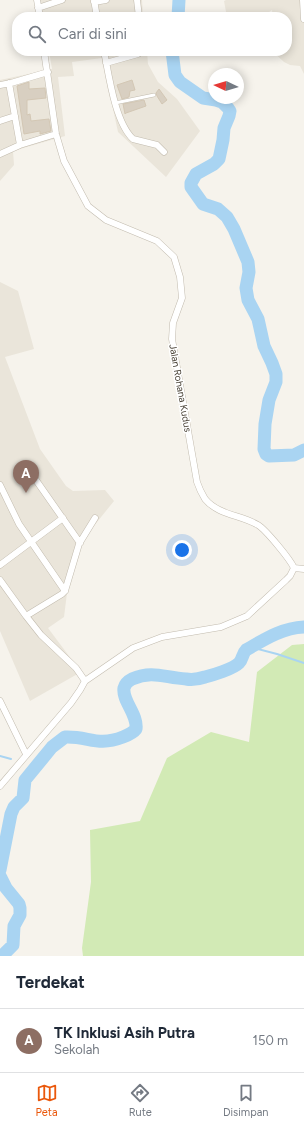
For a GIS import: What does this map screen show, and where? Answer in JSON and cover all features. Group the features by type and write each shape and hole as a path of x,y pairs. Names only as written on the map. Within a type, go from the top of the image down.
{"street":[{"path":"37,0 39,12"},
{"path":"38,8 62,0"},
{"path":"96,12 94,1 106,0"},
{"path":"137,0 138,12"},
{"path":"303,0 304,19"},
{"name":"Jalan Rohana Kudus","path":"45,56 56,134 64,161 88,206 106,220 157,241 174,257 180,277 182,298 174,323 172,339 196,482 205,498 215,508 256,524 264,530 278,548 290,560 294,568"},
{"path":"105,56 119,117 130,137 136,141 157,145 164,152"},
{"path":"106,63 131,56"},
{"path":"0,84 9,83 48,72"},
{"path":"9,83 20,145"},
{"path":"0,121 15,116"},
{"path":"0,154 20,145 56,134"},
{"path":"31,473 80,542"},
{"path":"0,485 19,524 65,591"},
{"path":"0,565 63,518"},
{"path":"26,616 65,591 72,564 80,542 95,518"},
{"path":"0,786 70,703 85,681 133,648 162,638 221,627 247,616 290,576 294,568 304,570"},
{"path":"0,580 41,635 76,668 85,681"},
{"path":"0,701 26,754"}],"lane":[{"path":"115,103 154,95"}],"shaded area":[{"path":"40,0 142,0 143,12 42,12"},
{"path":"304,0 304,74 300,66 290,65 277,56 292,56 292,12 272,12 272,10 269,12 226,12 224,1"},
{"path":"50,56 147,56 148,64 158,82 177,99 200,131 166,177 118,132 102,58 72,62 74,76 58,77 65,136 13,151 14,165 0,181 0,80 52,69"},
{"path":"0,282 18,291 34,349 5,357 40,449 66,486 73,491 105,490 114,501 93,527 81,546 68,585 64,617 48,628 81,672 30,701 0,631 0,586 3,584 0,579"}],"green space":[{"path":"304,644 304,956 83,956 82,948 91,882 90,830 140,821 167,758 211,732 249,742 257,672 292,645"}],"building":[{"path":"132,80 135,90 130,91 129,97 122,99 117,85"},
{"path":"29,82 29,89 45,88 46,98 27,100 27,115 30,114 31,121 49,119 51,131 40,134 40,131 24,134 17,86"},
{"path":"159,89 167,100 162,104 156,93"},
{"path":"144,100 146,106 125,114 123,104"}],"waterway":[{"path":"178,12 179,0"},
{"path":"173,56 175,75 180,82 203,98 222,102 230,111 224,128 219,159 214,164 196,174 191,183 191,187 203,204 218,209 227,217 234,229 248,262 249,272 246,288 248,300 258,319 264,346 276,374 276,382 269,400 265,424 264,449 266,454 269,456 294,455 304,450"},
{"path":"0,870 11,814 14,807 23,798 25,780 52,747 65,737 106,741 125,736 132,733 136,729 135,718 124,693 124,687 129,681 139,676 146,675 191,679 213,675 228,670 236,665 246,650 267,638 288,629 304,627"},
{"path":"250,647 304,663"},
{"path":"0,756 11,759"},
{"path":"0,876 6,888 19,904 20,908 20,915 14,926 13,945 2,956"}],"place":[{"name":"TK Inklusi Asih Putra","path":"26,493"}]}
